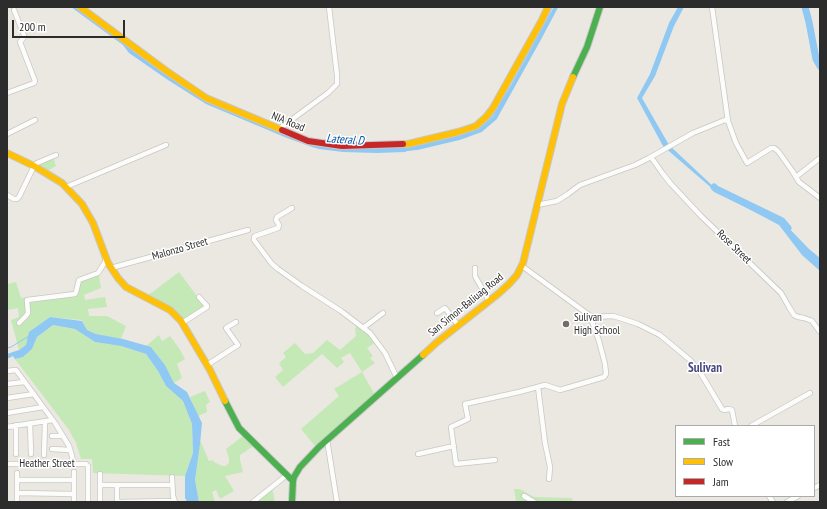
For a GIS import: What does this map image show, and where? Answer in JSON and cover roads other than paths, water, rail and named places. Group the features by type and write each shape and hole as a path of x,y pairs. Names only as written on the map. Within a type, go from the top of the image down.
{"street":[{"name":"NIA Road","path":"80,7 165,70 206,98 308,141 342,146 408,144 476,126 493,108 548,7"},
{"path":"279,129 328,93 337,84 329,7"},
{"name":"San Simon-Baliuag Road","path":"292,502 293,481 300,466 436,343 489,301 517,275 522,266 562,104 569,85 587,47 600,7"},
{"path":"712,7 728,121 736,143 745,161 747,163 771,148 774,148 778,151 800,182 820,198"},
{"path":"7,93 34,83 35,81 20,42 24,35 14,10"},
{"path":"7,134 35,120"},
{"path":"537,205 557,200 580,185 627,168 651,157 693,133 725,120 728,121"},
{"path":"66,187 166,145"},
{"path":"7,153 53,177 76,196 86,209 111,268 118,278 126,287 170,310 182,323 240,428 293,481"},
{"path":"7,195 14,199 19,197 34,166 56,154"},
{"name":"Rose Street","path":"651,157 662,174 701,216 781,293 794,314 798,317 812,321 820,332"},
{"path":"796,177 820,158"},
{"path":"292,208 277,217 276,220 279,225 278,228 255,236 254,240 272,264 278,269 341,311 370,333 383,350 397,378"},
{"name":"Malonzo Street","path":"111,268 248,230"},
{"path":"19,323 28,313 27,300 75,294 79,280 98,273 105,262 106,257"},
{"path":"522,266 590,316 613,316 638,324 660,335 690,360 700,372 722,409 732,410 735,425"},
{"path":"475,268 475,276 489,301"},
{"path":"182,323 207,306 199,297"},
{"path":"438,313 445,308 458,326"},
{"path":"363,328 383,313"},
{"path":"495,460 456,464 451,426 468,419 465,404 545,385 560,390 605,376 605,364 590,316"},
{"path":"207,366 238,345 226,328 236,322"},
{"path":"7,371 16,370 53,420 70,450 73,464"},
{"path":"7,384 24,382"},
{"path":"538,387 545,443 550,467 549,479"},
{"path":"753,425 810,393"},
{"path":"7,398 34,394"},
{"path":"7,413 43,407"},
{"path":"7,427 53,420"},
{"path":"44,455 45,422"},
{"path":"30,424 31,454"},
{"path":"16,425 16,454"},
{"path":"52,436 63,436"},
{"path":"327,440 336,502"},
{"path":"418,454 454,446"},
{"path":"52,449 70,450"},
{"name":"Heather Street","path":"7,464 86,464 88,465 88,502"},
{"path":"74,472 74,502"},
{"path":"17,473 17,502"},
{"path":"100,474 100,502"},
{"path":"254,502 287,475"},
{"path":"117,485 117,502 175,501 173,496 172,477"},
{"path":"17,480 74,480"},
{"path":"100,485 172,485"},
{"path":"17,493 74,494"},
{"path":"524,496 534,502"},
{"path":"787,502 796,497"}],"water":[{"name":"Lateral D","path":"71,7 78,7 198,94 309,142 402,146 481,124 550,7 553,7 499,109 481,128 460,137 415,148 405,152 377,153 343,152 312,147 206,104 129,53 123,45"},
{"path":"678,7 684,7 674,26 655,76 642,98 669,145 716,189 782,221 809,249 820,258 820,271 802,255 779,225 715,191 663,146 637,98 650,74 669,23"},
{"path":"50,317 82,321 87,330 96,334 123,339 151,347 165,365 174,383 187,392 202,423 195,480 199,502 187,502 185,498 185,476 193,453 192,424 183,401 166,386 146,354 121,346 95,342 75,329 53,325 37,337 32,349 23,357 15,359 13,356 7,359 7,354 19,350 26,345 29,332"}],"waterway":[{"name":"Lateral D","path":"407,149 459,138 481,130 495,118 556,7"},
{"path":"805,7 816,59 820,66"},
{"path":"714,187 782,221 788,228"},
{"path":"7,348 29,336"}],"place":[{"name":"Sulivan High School","path":"566,324"}],"district":[{"name":"Sulivan","path":"705,368"}]}
